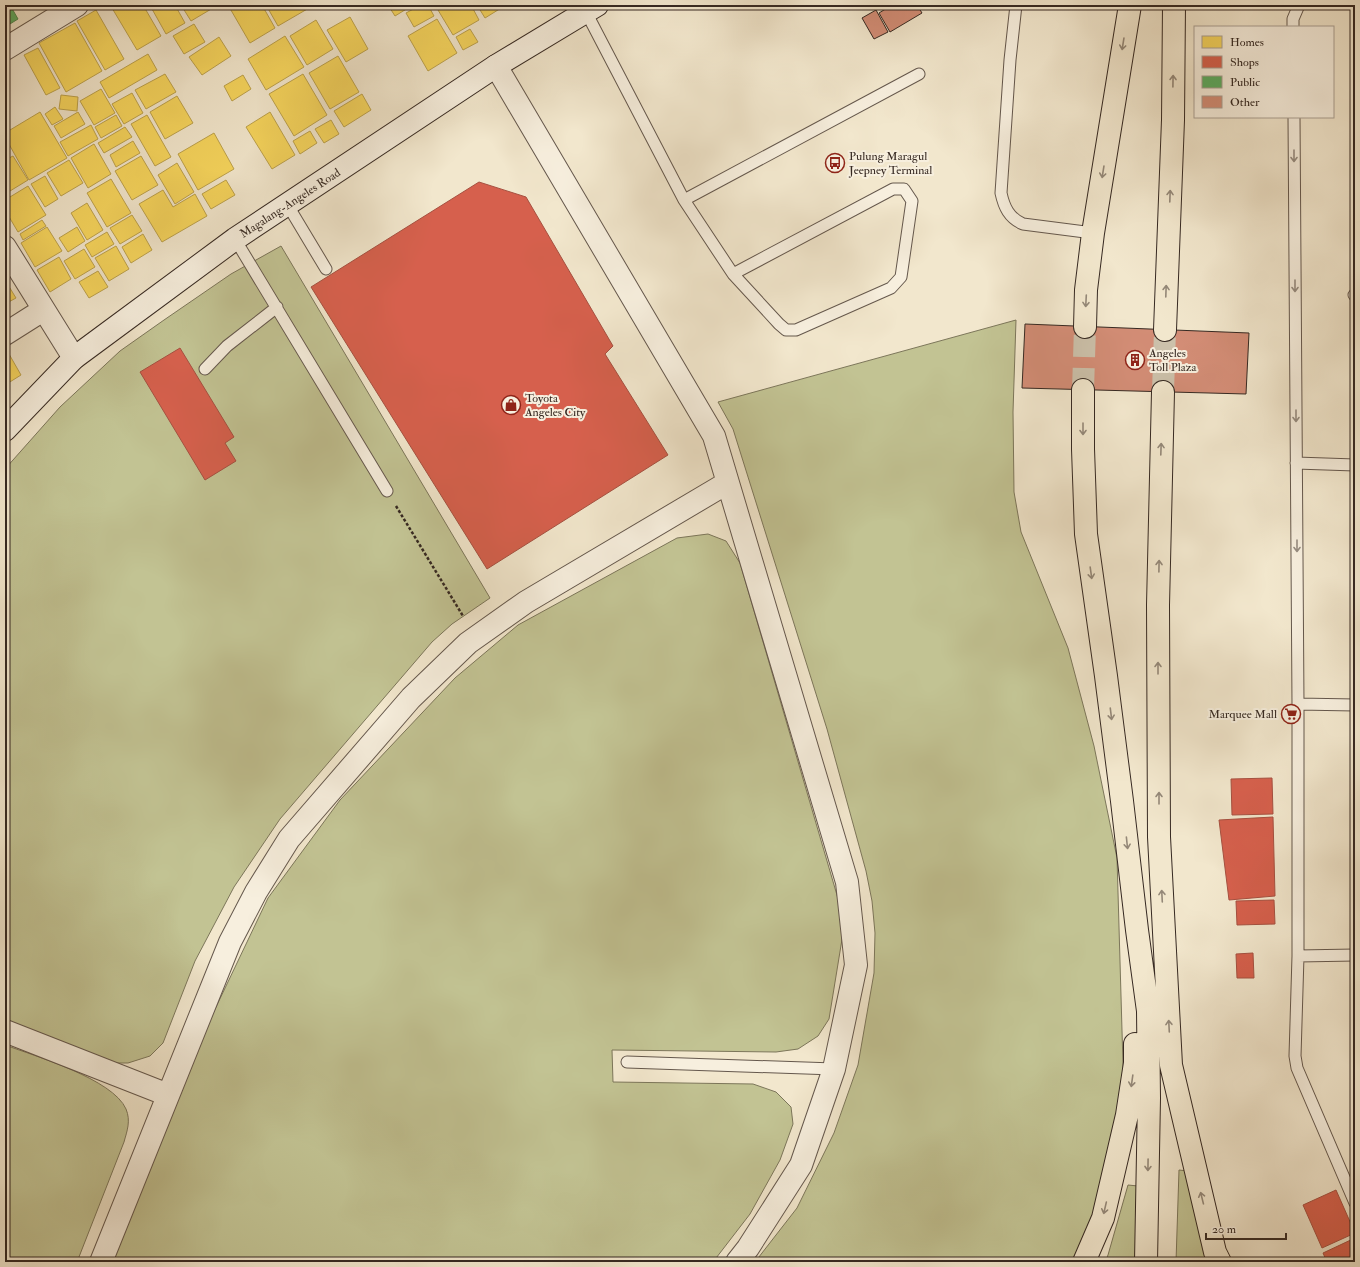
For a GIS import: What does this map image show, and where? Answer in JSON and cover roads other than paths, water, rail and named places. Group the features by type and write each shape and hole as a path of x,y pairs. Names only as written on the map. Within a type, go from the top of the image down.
{"highway":[{"path":"1085,326 1086,290 1093,233 1130,5"},
{"path":"1165,330 1175,6"},
{"path":"1083,390 1083,449 1086,534 1106,676 1148,1011 1149,1098 1146,1262"},
{"path":"1163,392 1158,605 1159,829 1171,1065 1215,1252 1220,1262"},
{"path":"1084,1262 1103,1218 1127,1115 1135,1063 1137,930"},
{"path":"1160,1262 1163,1101 1171,1065"}],"street":[{"path":"5,49 76,5"},
{"name":"Magalang-Angeles Road","path":"5,430 74,358 235,239 496,66 591,9"},
{"path":"496,66 714,436 847,882 856,965 834,1069 801,1165 748,1248 737,1262"},
{"path":"5,247 74,358"},
{"path":"5,334 43,310"},
{"path":"101,1262 230,942 256,892 289,839 411,698 468,643 526,602 727,482"},
{"path":"5,1031 168,1095"}],"lane":[{"path":"1016,5 1010,60 1001,193 1004,204 1008,213 1015,221 1023,224 1093,233"},
{"path":"1293,26 1293,19 1300,5"},
{"path":"591,9 684,200 733,274 786,330 796,330 891,288 901,278 912,201 904,189 894,189 733,274"},
{"path":"684,200 920,74"},
{"path":"1294,118 1298,704 1298,956 1295,1056 1297,1068 1355,1203"},
{"path":"287,204 326,269"},
{"path":"235,239 387,491"},
{"path":"205,369 227,346 277,307"},
{"path":"1296,463 1354,466"},
{"path":"1298,704 1355,705"},
{"path":"1298,956 1355,954"},
{"path":"627,1062 834,1069"}],"tunnel":[{"path":"1083,390 1085,327"},
{"path":"1163,392 1165,330"}],"place":[{"name":"Pulung Maragul Jeepney Terminal","path":"835,163"},
{"name":"Angeles Toll Plaza","path":"1135,360"},
{"name":"Toyota Angeles City","path":"511,405"},
{"name":"Marquee Mall","path":"1291,714"}]}
